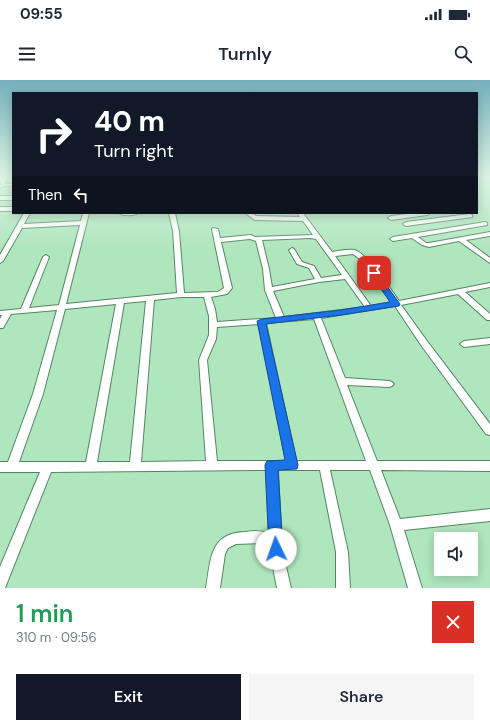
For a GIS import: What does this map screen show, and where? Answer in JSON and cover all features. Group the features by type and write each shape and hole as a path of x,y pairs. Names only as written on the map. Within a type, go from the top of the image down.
{"street":[{"path":"0,209 12,209"},
{"path":"0,262 26,214"},
{"path":"12,467 38,394 86,214"},
{"path":"172,214 176,232 181,295"},
{"path":"250,214 256,218 304,220"},
{"path":"301,214 369,308"},
{"path":"391,218 420,214"},
{"path":"406,224 468,214 487,226"},
{"path":"20,226 84,223"},
{"path":"393,239 487,226"},
{"path":"0,326 4,312 150,300 181,295 223,293 227,291 228,288 215,229"},
{"path":"413,236 420,242 429,245 490,234"},
{"path":"218,240 251,237 318,237"},
{"path":"257,238 266,268 269,290 281,320"},
{"path":"460,239 490,261"},
{"path":"292,250 299,263 312,267 319,280"},
{"path":"331,254 350,252 357,254 381,281 396,304 490,431"},
{"path":"24,311 46,257"},
{"path":"269,290 319,280 347,277"},
{"path":"212,325 317,316 396,304 490,286"},
{"path":"460,292 490,318"},
{"path":"206,295 210,300 212,339 204,352 203,360 212,465"},
{"path":"135,467 150,300"},
{"path":"91,467 120,302"},
{"path":"317,316 396,525 416,588"},
{"path":"262,321 292,465"},
{"path":"464,344 490,341"},
{"path":"342,381 389,384"},
{"path":"0,467 135,467 212,465 490,466"},
{"path":"272,465 276,549 284,588"},
{"path":"324,465 342,552 343,588"},
{"path":"0,583 47,467"},
{"path":"396,525 490,515"},
{"path":"213,588 220,552 224,544 234,538 263,537 270,541 276,549"},
{"path":"0,587 4,588"}],"route":[{"path":"276,549 272,465 292,465 262,321 341,313 396,304 374,273"}]}
